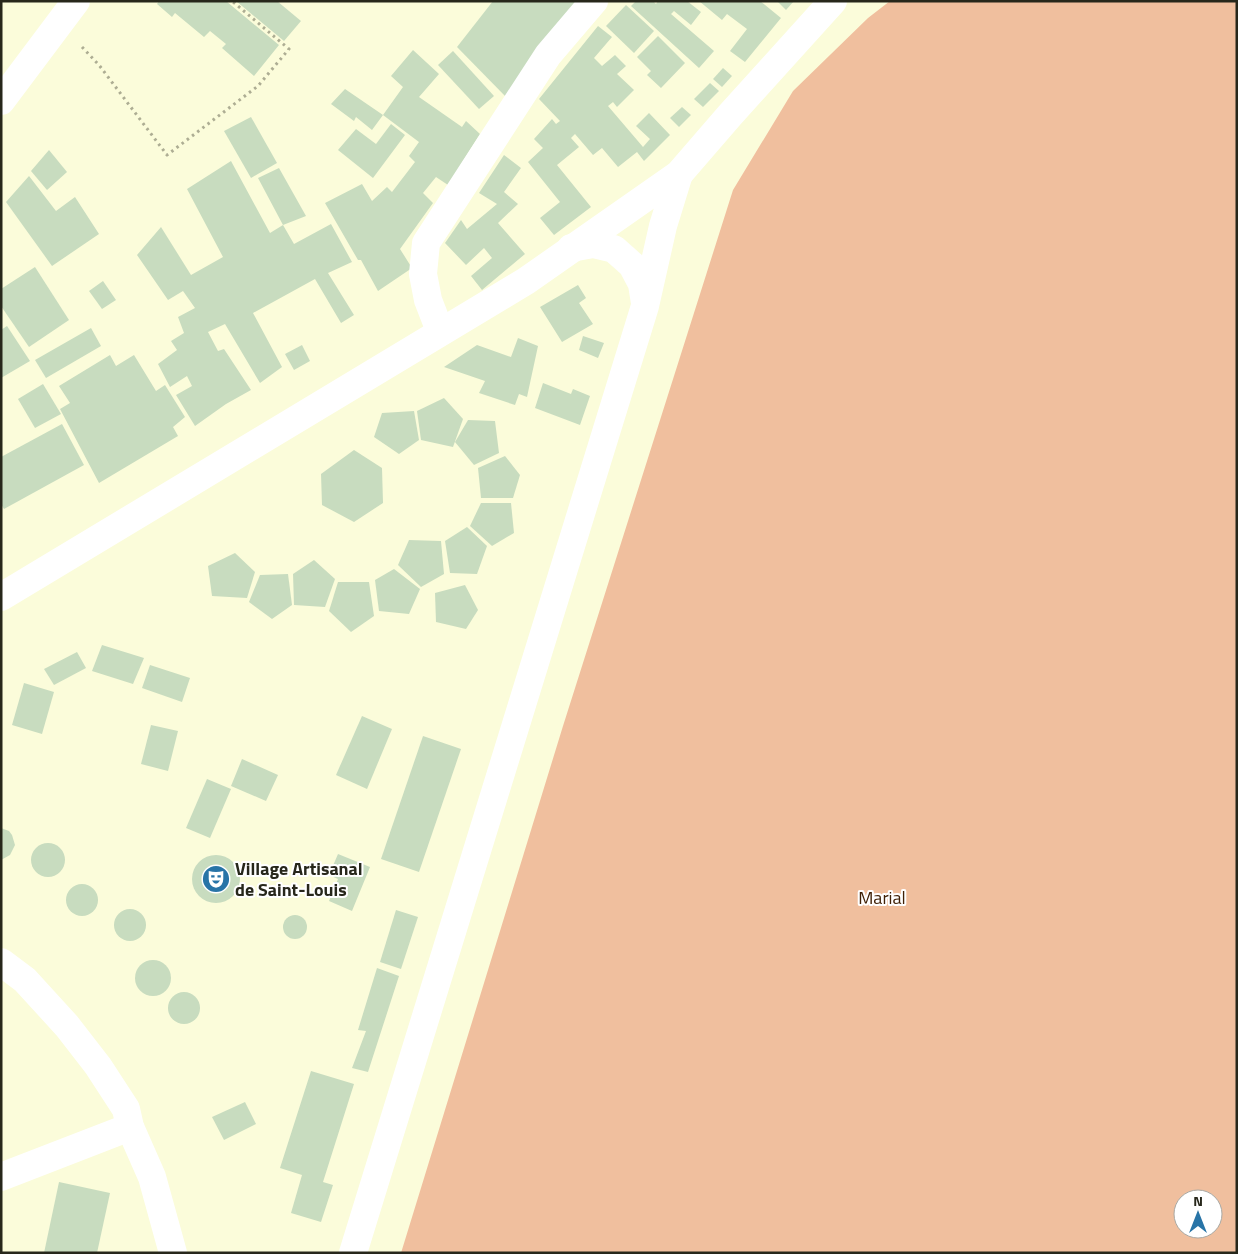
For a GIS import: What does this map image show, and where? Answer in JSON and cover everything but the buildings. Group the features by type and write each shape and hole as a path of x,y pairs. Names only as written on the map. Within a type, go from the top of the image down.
{"main road":[{"path":"440,331 428,300 423,274 426,242 548,55 594,1"},
{"path":"1,597 440,331 526,281 679,174 833,1"},
{"path":"1,101 68,12"},
{"path":"352,1253 645,306 663,226 679,174"},
{"path":"571,248 593,244 614,249 636,271 642,284 645,306"},
{"path":"1,962 24,980 67,1026 118,1094 126,1109 130,1127 152,1178 174,1253"},
{"path":"1,1178 130,1127"}],"path":[{"path":"68,12 99,65 167,155 258,86 289,49 232,1"}],"green space":[{"name":"Marial","path":"890,1 1237,1 1237,1253 401,1253 563,726 733,190 793,91 868,18"}],"place":[{"name":"Village Artisanal de Saint-Louis","path":"216,879"}]}
